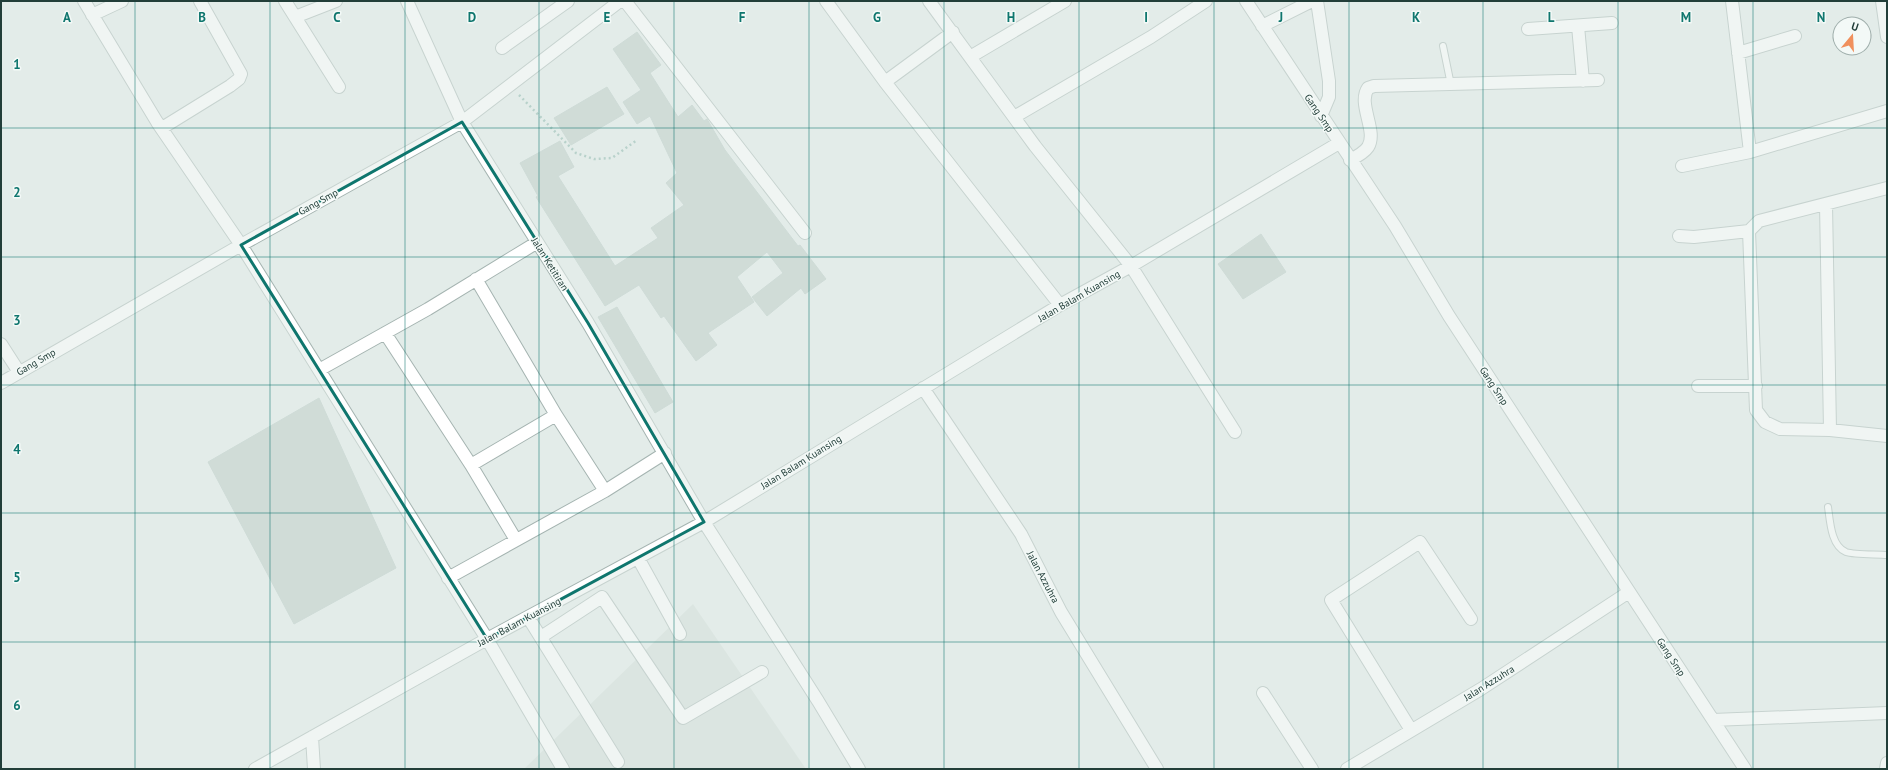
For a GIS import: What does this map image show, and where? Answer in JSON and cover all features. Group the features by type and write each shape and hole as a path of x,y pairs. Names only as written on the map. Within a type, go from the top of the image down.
{"street":[{"path":"84,1 162,128 241,245 487,639 563,769"},
{"path":"92,15 122,1"},
{"path":"162,128 230,86 239,79 241,74 200,1"},
{"path":"285,1 339,87"},
{"path":"295,17 336,1"},
{"name":"Jalan Ketitiran","path":"407,1 462,122 536,243 588,323 665,452 704,522 860,769"},
{"path":"502,48 568,1"},
{"name":"Gang Smp","path":"1,382 241,245 462,122 509,84 620,1"},
{"path":"625,1 805,233"},
{"path":"826,1 885,82 1060,305"},
{"path":"929,1 1035,146 1131,266 1235,432"},
{"path":"970,57 1065,1"},
{"path":"1014,117 1151,37 1206,1"},
{"name":"Gang Smp","path":"1246,1 1395,226 1449,316 1745,769"},
{"path":"1262,26 1312,1"},
{"path":"1317,1 1329,81 1329,97 1321,116"},
{"path":"1732,1 1750,152"},
{"path":"1882,1 1887,38"},
{"path":"1528,29 1612,23"},
{"path":"1578,26 1583,81"},
{"path":"885,82 953,32"},
{"path":"1738,53 1795,36"},
{"path":"1350,160 1361,154 1368,147 1370,137 1364,99 1368,88 1374,86 1598,80"},
{"path":"1682,166 1750,152 1887,111"},
{"name":"Jalan Balam Kuansing","path":"255,769 487,639 704,522 1060,305 1131,266 1339,143"},
{"path":"1679,236 1694,237 1749,231 1759,221 1887,188"},
{"path":"1826,204 1830,430"},
{"path":"1749,231 1756,410 1765,422 1780,429 1830,430 1887,436"},
{"path":"319,370 385,333 536,243"},
{"path":"476,279 556,415 605,491"},
{"path":"385,333 471,465 516,540"},
{"path":"1,344 19,372"},
{"path":"1698,386 1756,386"},
{"name":"Jalan Azzuhra","path":"923,388 1021,534 1062,612 1157,769"},
{"path":"471,465 556,415"},
{"path":"448,578 605,491 665,452"},
{"path":"1411,730 1331,600 1420,542 1471,619"},
{"path":"638,558 680,634"},
{"name":"Jalan Azzuhra","path":"1347,769 1481,689 1629,592"},
{"path":"541,637 602,597 683,718 762,672"},
{"path":"528,617 618,762"},
{"path":"1263,693 1312,769"},
{"path":"1713,720 1887,713"},
{"path":"312,738 314,769"},
{"path":"1886,769 1887,763"}],"lane":[{"path":"1443,46 1451,85"},
{"path":"1828,507 1834,537 1838,544 1846,552 1887,555"}],"path":[{"path":"509,84 576,152 594,159 612,158 637,140"}],"highlighted area":[{"path":"462,122 588,323 704,522 487,639 241,245"}],"shaded area":[{"path":"693,604 806,769 524,769"}],"building":[{"path":"637,32 661,65 650,73 678,117 692,105 704,121 707,119 725,150 798,246 800,245 826,279 805,294 801,288 767,316 752,297 783,273 767,252 737,277 754,302 708,333 717,345 696,361 664,316 661,318 639,285 605,306 536,197 538,196 520,163 560,141 574,167 558,176 615,266 658,238 651,228 684,205 666,183 677,173 650,116 637,124 623,102 641,90 613,49"},
{"path":"607,87 624,114 571,145 554,118"},
{"path":"1261,234 1286,272 1243,299 1218,264"},
{"path":"617,307 673,402 655,413 598,317"},
{"path":"319,398 396,568 294,624 208,462"}]}
